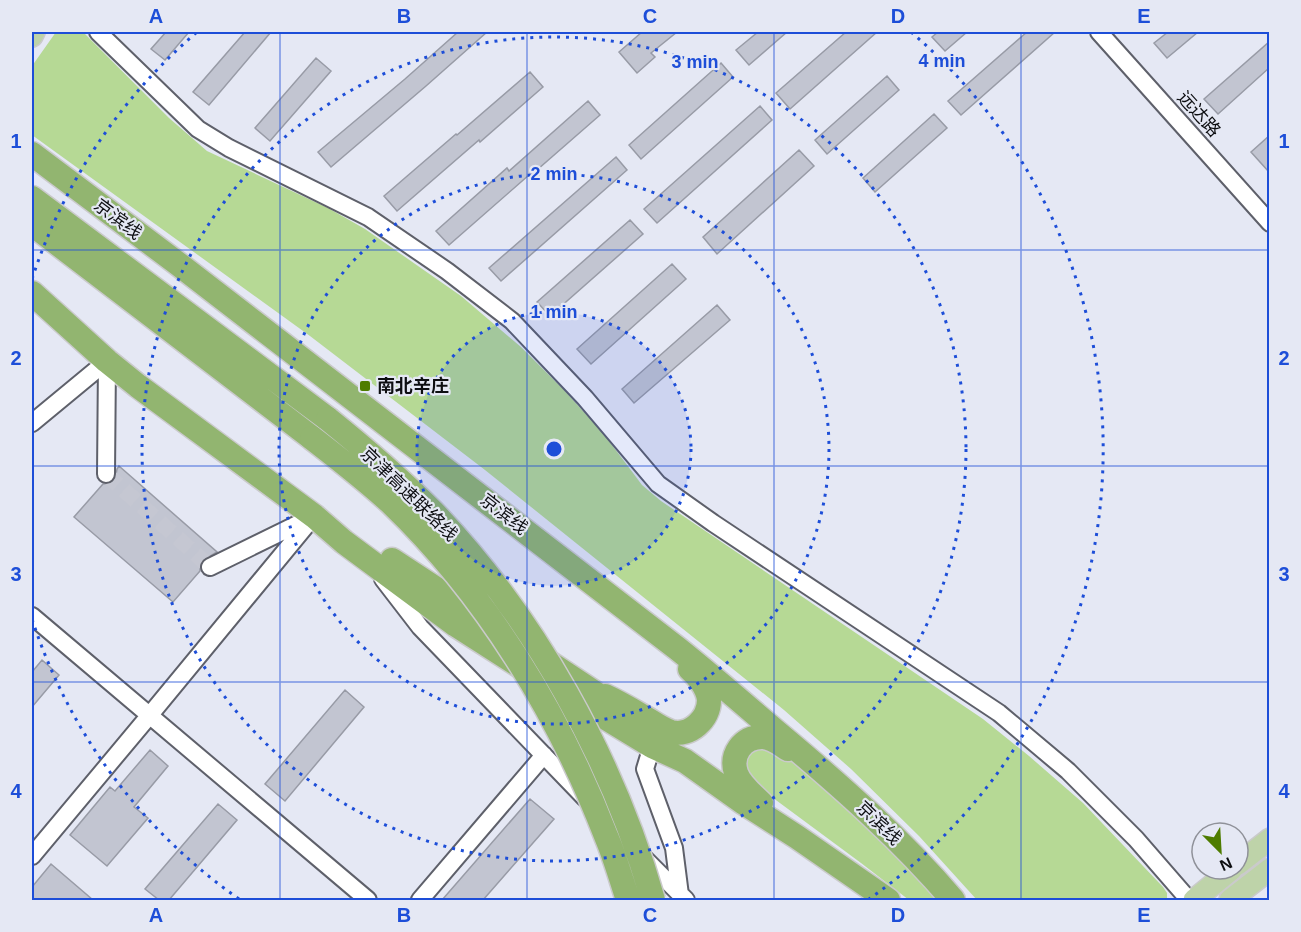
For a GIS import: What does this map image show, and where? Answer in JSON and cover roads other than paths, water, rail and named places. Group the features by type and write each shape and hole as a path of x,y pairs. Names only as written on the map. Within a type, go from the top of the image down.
{"highway":[{"name":"京滨线","path":"32,154 678,649 852,797 898,840 953,900"},
{"name":"京津高速联络线","path":"32,198 327,419 364,448 434,513 495,585 559,680 581,720 623,812 653,900"},
{"name":"京津高速联络线","path":"32,224 365,479 417,529 481,606 548,711 567,747 607,836 628,900"},
{"path":"32,293 138,386 314,516 367,560 456,625 652,746 685,761"},
{"path":"314,516 347,531 442,591 661,739 685,761 744,803 888,900"},
{"path":"584,686 673,732 684,732 701,721 709,700 701,681 643,628 631,612"},
{"path":"796,837 741,782 734,762 736,751 743,743 762,737 773,739 833,786 852,797"}],"main road":[{"path":"32,36 34,32"},
{"path":"1250,854 1269,839"},
{"path":"1230,900 1269,869"},
{"path":"1194,900 1217,881"}],"street":[{"path":"98,32 198,129 229,148 368,217 447,271 512,321 585,398 658,484 999,713 1068,771 1136,839 1189,900"},
{"name":"远达路","path":"1107,34 1269,223"},
{"path":"32,423 107,361"},
{"path":"106,474 107,361"},
{"path":"210,567 314,516"},
{"path":"32,856 314,516"},
{"path":"367,560 420,627 683,898"},
{"path":"32,616 368,900"},
{"path":"652,746 645,769 674,848 683,898"},
{"path":"420,900 544,755"}],"tunnel":[{"path":"106,474 210,567"}],"place":[{"name":"南北辛庄","path":"365,386"}]}
